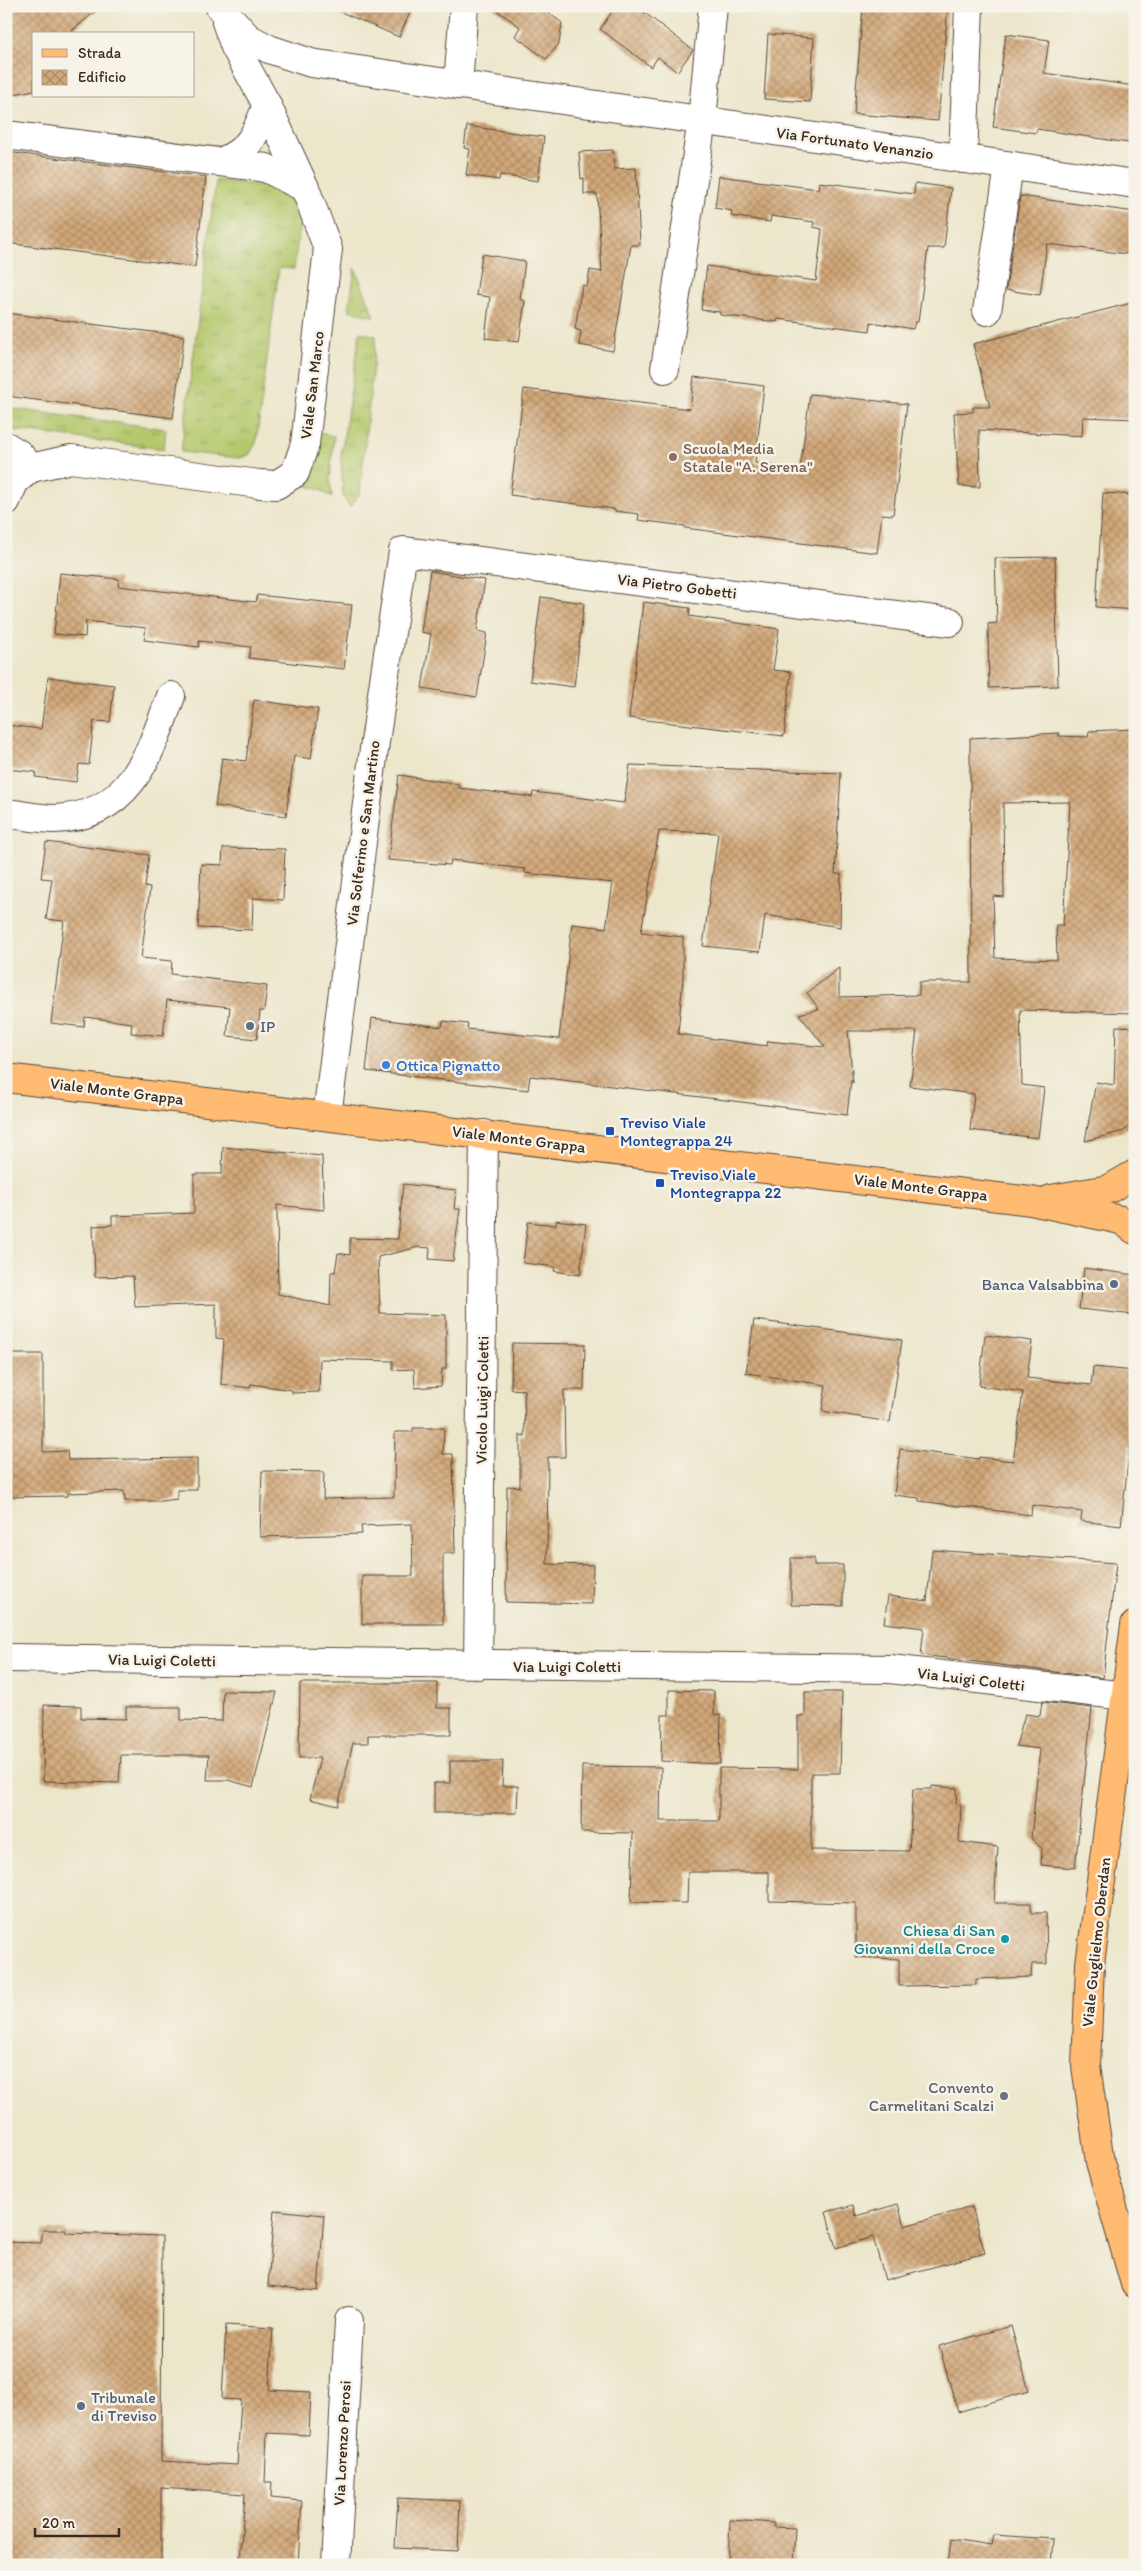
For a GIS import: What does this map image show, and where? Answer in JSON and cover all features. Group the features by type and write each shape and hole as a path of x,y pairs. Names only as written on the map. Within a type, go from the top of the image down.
{"main road":[{"name":"Viale Monte Grappa","path":"6,1078 1031,1201 1121,1220 1135,1230"},
{"name":"Viale Monte Grappa","path":"1031,1201 1083,1195 1109,1189 1135,1174"},
{"name":"Viale Guglielmo Oberdan","path":"1135,1625 1090,1964 1086,2066 1100,2162 1135,2284"}],"street":[{"path":"458,86 464,6"},
{"path":"664,369 702,120 713,6"},
{"path":"963,159 969,6"},
{"name":"Via Fortunato Venanzio","path":"220,7 248,38 269,49 311,63 1135,184"},
{"name":"Viale San Marco","path":"31,468 71,459 276,485 295,473 305,444 328,249 305,188 267,105 235,47 220,7"},
{"path":"223,161 240,154 254,137 267,105"},
{"path":"6,135 223,161 266,168 305,188"},
{"path":"987,311 1009,166"},
{"path":"6,446 19,454 31,468 15,481 6,501"},
{"name":"Via Pietro Gobetti","path":"403,551 950,622"},
{"name":"Via Solferino e San Martino","path":"327,1116 374,749 403,551"},
{"path":"6,813 53,819 79,817 100,809 118,796 136,776 151,749 171,696"},
{"name":"Vicolo Luigi Coletti","path":"478,1666 484,1134"},
{"name":"Via Luigi Coletti","path":"6,1658 478,1666 890,1669 1126,1696"},
{"name":"Via Lorenzo Perosi","path":"336,2565 349,2321"}],"green space":[{"path":"216,180 280,188 298,202 301,214 294,269 279,268 256,443 249,455 240,458 181,452"},
{"path":"355,268 375,317 349,310"},
{"path":"360,332 376,336 360,493 350,507 343,497 341,454"},
{"path":"6,408 166,429 164,449 6,429"},
{"path":"319,433 334,436 330,478 332,498 321,490 293,482"}],"building":[{"path":"6,6 102,6 70,32 32,32 32,90 6,96"},
{"path":"327,6 413,6 399,37"},
{"path":"491,6 540,6 562,23 559,44 546,59 515,36 520,27"},
{"path":"616,6 636,6 693,50 677,72 658,57 651,67 600,29"},
{"path":"863,6 948,6 938,121 854,114"},
{"path":"768,34 814,38 810,102 764,99"},
{"path":"1006,34 1049,40 1044,73 1135,86 1135,144 1037,129 1036,133 993,127"},
{"path":"467,126 544,137 538,181 500,175 499,180 466,175 470,149 464,148"},
{"path":"613,150 614,169 636,168 640,245 631,245 613,351 579,345 581,331 575,329 582,285 587,286 590,270 602,272 597,194 584,194 584,178 581,179 579,152"},
{"path":"6,152 206,177 195,267 6,243"},
{"path":"719,176 818,189 819,182 914,194 915,183 951,188 944,248 928,248 918,322 915,322 913,329 871,322 870,331 778,319 777,322 720,315 720,312 701,310 707,266 816,281 822,229 813,227 814,222 771,216 770,222 731,216 732,211 715,208"},
{"path":"1020,196 1135,212 1135,255 1047,244 1040,295 1006,290"},
{"path":"482,254 525,261 520,299 525,301 519,342 485,338 490,297 476,295"},
{"path":"1135,302 1135,419 1083,417 1082,436 979,430 980,487 959,486 954,413 973,412 973,407 990,407 973,344"},
{"path":"6,313 184,336 173,418 6,396"},
{"path":"694,377 764,386 755,463 800,469 810,394 907,404 893,515 882,514 877,553 685,528 685,526 638,520 639,514 614,511 614,509 510,495 524,389 690,409"},
{"path":"1103,493 1135,495 1135,610 1096,607"},
{"path":"1055,557 1058,686 989,688 988,624 997,623 995,558"},
{"path":"430,571 485,580 477,631 487,633 477,697 422,688 431,634 421,632"},
{"path":"60,573 119,579 118,586 256,602 257,595 352,605 344,669 249,658 251,647 199,641 199,647 144,640 146,628 86,621 85,637 54,634"},
{"path":"541,597 584,603 574,687 530,681"},
{"path":"643,602 690,608 689,616 779,629 773,670 791,672 784,736 629,718"},
{"path":"48,677 114,685 110,722 94,721 89,765 79,764 76,782 35,777 36,772 6,769 6,725 41,729"},
{"path":"254,700 318,709 311,759 294,756 286,816 215,806 222,758 246,761"},
{"path":"1135,729 1135,1013 1020,1010 1022,1085 1044,1088 1038,1138 970,1130 974,1094 910,1086 917,1031 848,1031 853,1083 851,1080 847,1115 530,1076 528,1090 366,1071 372,1018 442,1027 443,1021 468,1024 467,1029 559,1039 572,924 606,928 613,883 525,873 525,869 451,860 450,865 388,860 399,775 458,784 459,788 532,797 533,792 624,803 630,765 841,773 835,874 841,874 840,927 765,915 760,952 703,946 718,833 659,831 641,932 683,937 683,978 678,1034 767,1046 768,1041 825,1047 799,1014 819,1009 807,993 839,968 839,997 919,995 919,982 971,982 970,738 1059,733 1059,736 1088,737 1089,731","holes":["1070,802 1063,925 1056,925 1057,960 995,958 993,896 1004,897 1003,803"]},
{"path":"46,842 149,855 145,887 150,888 141,958 172,961 171,974 267,986 264,1011 260,1011 257,1039 227,1036 230,1007 167,1000 163,1036 131,1033 132,1023 85,1017 84,1027 51,1023 64,921 46,919 52,879 41,878"},
{"path":"223,848 285,849 283,900 253,898 252,930 198,928 201,864 222,865"},
{"path":"1116,1026 1135,1027 1135,1120 1124,1131 1085,1141 1096,1082 1114,1085"},
{"path":"223,1147 322,1156 324,1210 277,1205 278,1294 330,1306 331,1272 335,1272 338,1253 350,1255 350,1238 398,1239 403,1184 456,1190 454,1209 460,1209 453,1261 429,1259 430,1248 419,1247 378,1257 380,1313 446,1315 446,1369 442,1369 441,1386 415,1388 414,1369 393,1370 393,1361 320,1359 319,1392 292,1393 292,1390 251,1384 250,1388 221,1384 224,1339 216,1338 216,1304 135,1307 133,1276 95,1277 93,1226 112,1225 112,1216 194,1213 194,1174 222,1174"},
{"path":"556,1220 586,1224 580,1275 554,1271 555,1267 523,1263 528,1222 556,1225"},
{"path":"1084,1268 1135,1275 1135,1315 1079,1309"},
{"path":"754,1320 902,1340 890,1422 822,1411 826,1385 746,1373"},
{"path":"985,1335 1032,1341 1027,1378 1091,1385 1093,1367 1135,1371 1135,1398 1121,1526 1081,1521 1082,1512 1032,1505 1031,1515 919,1501 919,1498 894,1495 900,1449 979,1459 979,1457 1013,1461 1023,1392 979,1386"},
{"path":"512,1343 585,1344 584,1390 564,1390 565,1457 548,1457 547,1564 593,1565 592,1604 506,1602 507,1486 520,1487 520,1435 525,1436 524,1390 511,1389"},
{"path":"8,1354 43,1354 43,1452 67,1451 68,1460 197,1458 197,1490 177,1490 177,1499 161,1501 125,1501 124,1491 68,1493 68,1496 6,1497 6,1373 8,1373"},
{"path":"413,1428 444,1428 443,1454 453,1454 455,1553 443,1553 443,1624 362,1624 362,1576 413,1576 412,1524 361,1526 362,1534 260,1537 262,1471 324,1472 323,1499 394,1497 395,1432 413,1432"},
{"path":"932,1550 1116,1563 1103,1678 921,1655 924,1628 884,1623 888,1596 927,1601"},
{"path":"791,1558 814,1558 814,1565 843,1565 843,1606 791,1605"},
{"path":"300,1683 437,1683 437,1708 451,1708 451,1735 368,1735 368,1743 353,1743 338,1806 310,1799 320,1758 299,1758"},
{"path":"669,1690 714,1691 714,1715 721,1715 720,1764 661,1761 662,1715 669,1715"},
{"path":"223,1691 277,1692 253,1787 228,1780 207,1780 209,1755 121,1755 119,1783 43,1781 44,1705 81,1706 81,1718 126,1719 126,1707 181,1707 181,1720 222,1721"},
{"path":"805,1692 842,1692 840,1773 811,1773 811,1850 909,1851 913,1789 932,1789 932,1786 957,1788 956,1805 961,1806 959,1842 998,1847 994,1903 1031,1903 1031,1913 1046,1913 1047,1964 1032,1964 1031,1977 976,1979 976,1985 899,1986 899,1959 856,1957 856,1903 769,1901 769,1872 688,1872 687,1903 631,1902 633,1833 581,1832 582,1766 661,1767 660,1821 719,1821 719,1768 798,1769 798,1716 805,1716"},
{"path":"1042,1702 1092,1708 1075,1868 1041,1865 1042,1849 1031,1838 1040,1749 1016,1746 1025,1714 1040,1716"},
{"path":"450,1761 503,1761 502,1786 518,1786 517,1813 434,1813 434,1783 450,1783"},
{"path":"898,2204 904,2226 972,2207 985,2253 885,2280 873,2237 836,2248 826,2212 853,2205 856,2216"},
{"path":"274,2210 324,2215 318,2291 268,2286"},
{"path":"43,2230 66,2230 66,2233 162,2236 161,2461 237,2465 241,2400 222,2399 226,2325 273,2328 269,2390 311,2392 309,2435 267,2433 265,2482 272,2482 271,2498 302,2501 298,2564 240,2560 245,2494 161,2488 161,2565 6,2565 6,2242 41,2243"},
{"path":"1011,2326 1029,2391 958,2412 939,2346"},
{"path":"398,2498 460,2501 458,2551 395,2548"},
{"path":"730,2520 774,2523 774,2527 795,2528 793,2565 728,2565"},
{"path":"994,2535 1053,2539 1051,2565 948,2565 951,2539 992,2545"}],"place":[{"name":"Scuola Media Statale \"A. Serena\"","path":"673,457"},
{"name":"IP","path":"250,1026"},
{"name":"Ottica Pignatto","path":"386,1065"},
{"name":"Treviso Viale Montegrappa 24","path":"610,1131"},
{"name":"Treviso Viale Montegrappa 22","path":"660,1183"},
{"name":"Banca Valsabbina","path":"1114,1284"},
{"name":"Chiesa di San Giovanni della Croce","path":"1005,1939"},
{"name":"Convento Carmelitani Scalzi","path":"1004,2096"},
{"name":"Tribunale di Treviso","path":"81,2406"}]}
